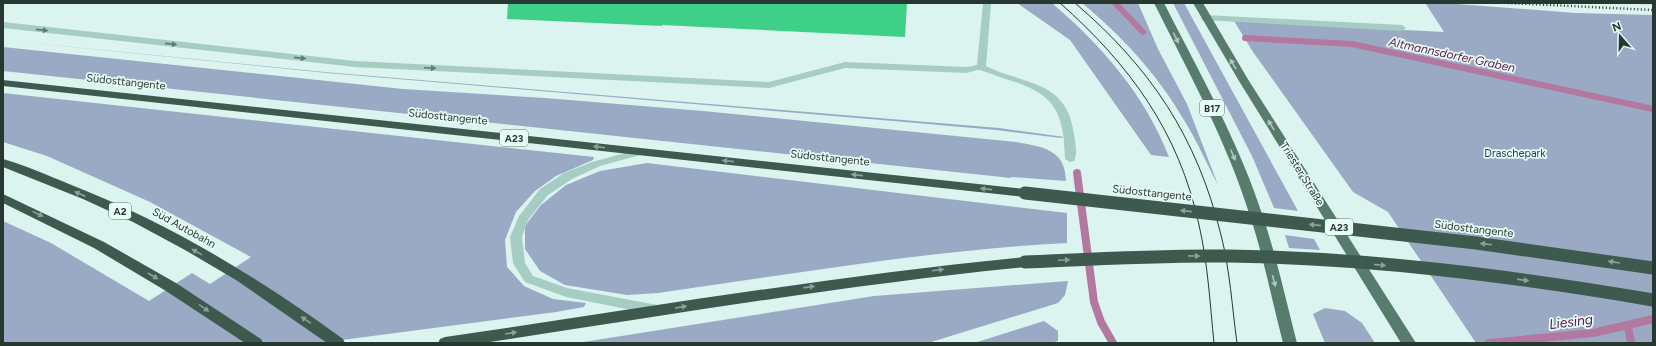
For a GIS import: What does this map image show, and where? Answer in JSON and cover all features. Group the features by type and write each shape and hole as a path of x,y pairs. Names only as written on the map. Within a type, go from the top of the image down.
{"highway":[{"name":"Südosttangente","path":"3,83 1476,243 1653,268"},
{"name":"Süd Autobahn","path":"3,163 53,182 137,219 231,270 304,318 338,343"},
{"path":"3,198 99,245 171,287 256,343"},
{"path":"445,343 868,278 1025,262 1168,256 1315,260 1465,273 1544,283 1653,300"}],"main road":[{"name":"B17","path":"1159,3 1216,115 1246,187 1256,217 1289,336"},
{"name":"Triester Straße","path":"1198,3 1408,343"}],"lane":[{"path":"981,67 984,51 986,3"},
{"path":"1206,18 1402,28"},
{"path":"3,25 355,64 769,85 845,65 967,70 981,67 987,71 1023,81 1047,94 1055,101 1065,115 1068,127 1070,159"},
{"path":"640,152 596,164 568,176 544,192 523,218 516,238 519,264 529,279 566,292 658,310"}],"green space":[{"path":"1017,3 1052,3 1088,36 1105,54 1135,92 1159,134 1169,157 1151,155 1070,40"},
{"path":"1082,3 1138,3 1158,49 1187,104 1218,185 1198,144 1163,87 1125,43"},
{"path":"1173,3 1184,3 1298,211 1274,208 1252,156"},
{"name":"Draschepark","path":"1413,3 1444,3 1576,13 1653,15 1653,343 1476,343 1388,212 1353,192 1253,52 1234,21 1444,32 1426,4"},
{"path":"3,40 324,72 999,128 1064,137 1061,138 996,130 327,73"},
{"path":"3,47 403,89 545,98 703,111 1016,142 1051,151 1062,162 1065,170 1066,181 1011,178 3,71"},
{"path":"3,93 594,157 593,160 556,176 535,191 516,212 505,240 507,267 524,286 553,299 586,303 584,307 556,312 319,343 3,343 3,221 51,243 149,301 192,273 210,284 251,257 150,202 47,156 3,142"},
{"path":"647,163 1067,213 1067,243 1016,246 913,257 658,293 627,295 565,285 540,271 525,249 525,226 541,205 566,185 600,171"},
{"path":"1285,235 1314,239 1320,250 1289,248"},
{"path":"1068,281 1065,295 1058,303 928,343 577,343 874,296"},
{"path":"1325,308 1345,311 1362,323 1375,343 1325,343 1313,314"},
{"path":"1044,321 1058,331 1058,341 1050,343 974,343"}],"building":[{"path":"508,3 907,3 905,37 507,19"}],"waterway":[{"name":"Altmannsdorfer Graben","path":"1115,3 1143,32"},
{"name":"Altmannsdorfer Graben","path":"1245,38 1352,44 1653,109"},
{"path":"1077,173 1094,302 1101,322 1113,343"},
{"name":"Liesing","path":"1489,343 1593,333 1653,319"},
{"path":"1628,327 1631,342"}],"tram line":[{"path":"1060,3 1108,51 1129,76 1148,102 1165,130 1179,160 1190,191 1205,254 1214,343"},
{"path":"1075,3 1102,28 1148,79 1168,107 1199,167 1211,200 1224,248 1229,275 1237,343"}],"railway":[{"path":"1508,3 1653,10"},
{"path":"1641,3 1653,3"}]}
